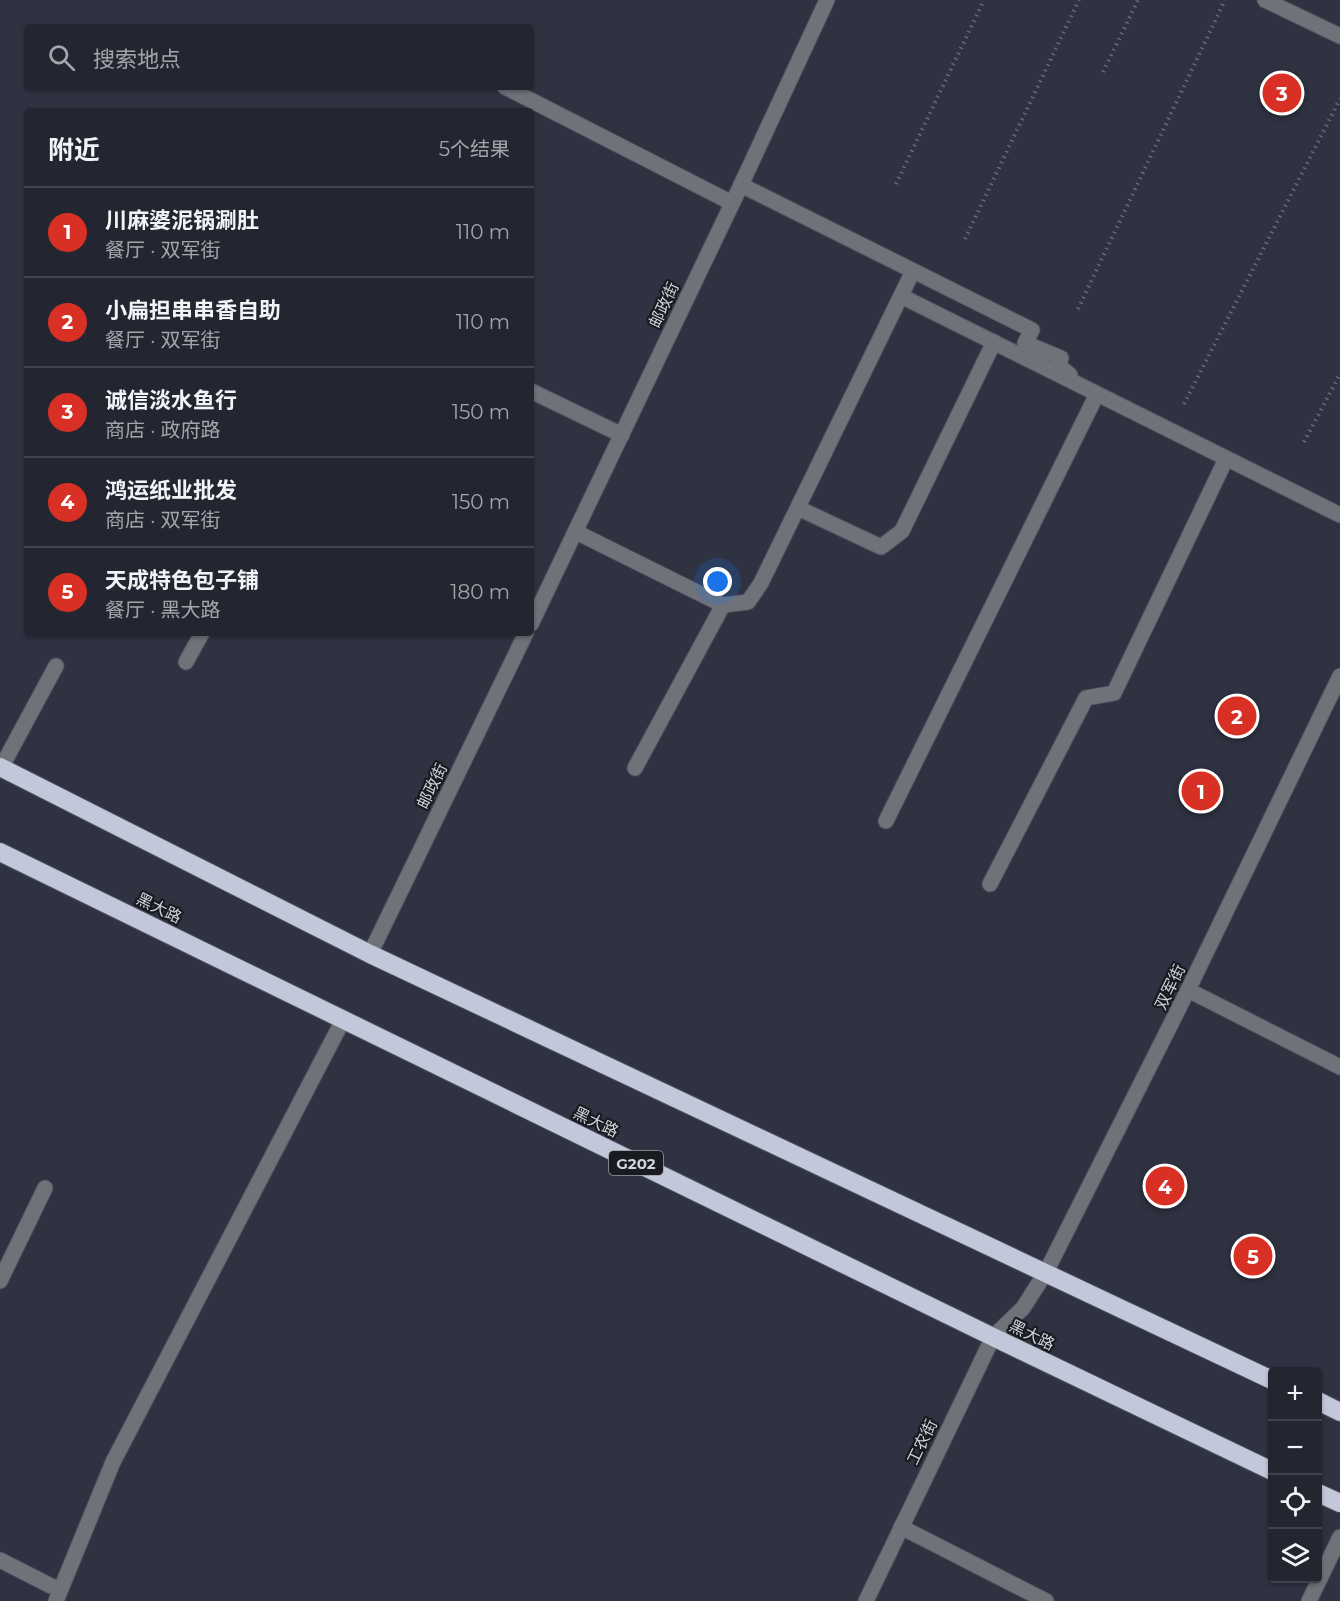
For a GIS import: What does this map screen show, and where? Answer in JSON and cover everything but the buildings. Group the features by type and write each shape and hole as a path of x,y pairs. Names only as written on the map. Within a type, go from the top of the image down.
{"highway":[{"path":"1,768 370,954 1268,1378"},
{"name":"黑大路","path":"0,852 1268,1469"},
{"path":"1322,1403 1340,1412"},
{"path":"1322,1495 1340,1503"}],"street":[{"name":"邮政街","path":"534,618 827,0"},
{"path":"1265,0 1340,36"},
{"path":"511,90 732,203"},
{"path":"741,185 1032,330 1025,343 1061,358 1058,364 1083,386"},
{"path":"576,532 723,605 748,602 761,583 913,271"},
{"path":"901,296 1340,515"},
{"path":"798,508 882,547 902,531 994,342"},
{"path":"534,392 622,435"},
{"path":"886,821 1097,394"},
{"path":"990,884 1086,698 1114,693 1226,459"},
{"path":"635,768 723,605"},
{"path":"186,663 200,636"},
{"name":"邮政街","path":"370,954 525,636"},
{"path":"1,768 56,666"},
{"name":"双军街","path":"1023,1308 1046,1272 1188,990 1340,676"},
{"path":"1188,990 1340,1067"},
{"path":"0,1560 51,1586 58,1595 113,1462 343,1020"},
{"path":"0,1281 45,1188"},
{"name":"工农街","path":"866,1601 993,1337 1023,1308"},
{"path":"901,1527 1046,1601"},
{"path":"1309,1601 1340,1537"}],"path":[{"path":"896,184 984,0"},
{"path":"965,239 1079,0"},
{"path":"1103,72 1138,0"},
{"path":"1078,309 1225,0"},
{"path":"1184,404 1340,99"},
{"path":"1304,442 1340,374"}],"place":[{"name":"诚信淡水鱼行","path":"1282,93"},
{"name":"小扁担串串香自助","path":"1237,716"},
{"name":"川麻婆泥锅涮肚","path":"1201,791"},
{"name":"鸿运纸业批发","path":"1165,1186"},
{"name":"天成特色包子铺","path":"1253,1256"}]}
